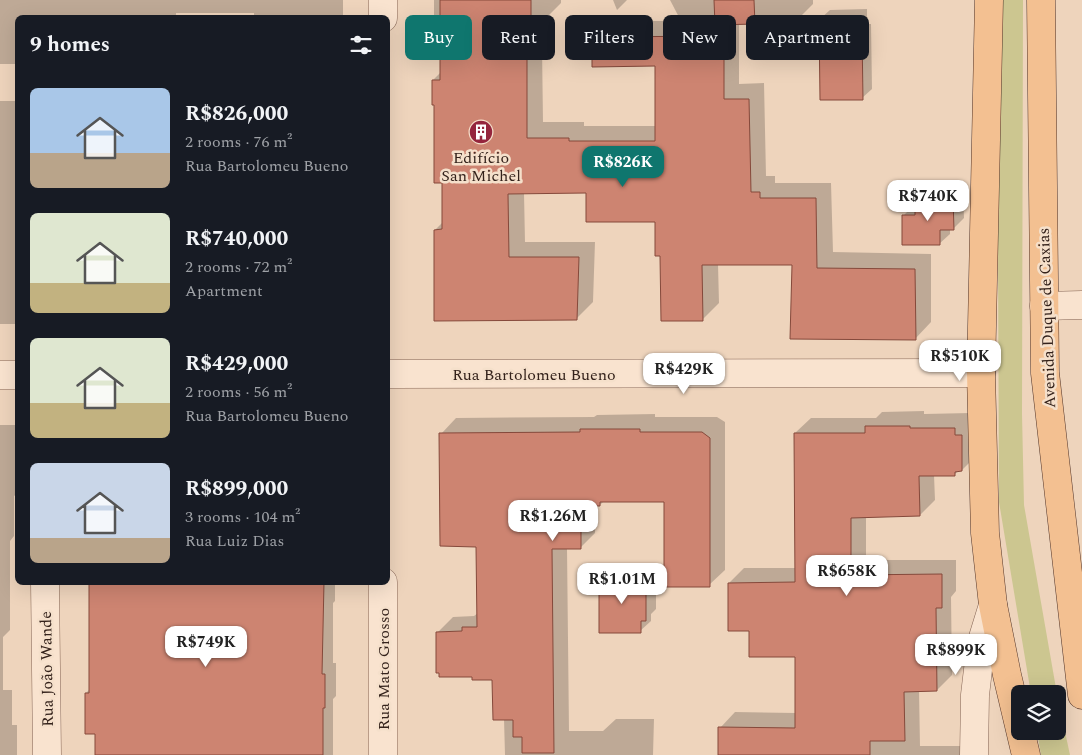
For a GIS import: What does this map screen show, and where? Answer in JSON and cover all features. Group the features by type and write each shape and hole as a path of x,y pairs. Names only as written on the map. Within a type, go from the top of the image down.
{"main road":[{"path":"988,0 981,374 985,533 993,605 1026,755"},
{"name":"Avenida Duque de Caxias","path":"1041,0 1044,374 1082,695"}],"street":[{"path":"383,0 383,15"},
{"path":"1044,306 1082,305"},
{"name":"Rua Bartolomeu Bueno","path":"390,374 981,374"},
{"path":"0,375 15,376"},
{"name":"Rua João Wande","path":"45,585 47,755"},
{"name":"Rua Mato Grosso","path":"383,585 383,755"},
{"path":"974,755 975,696 981,644 993,605"}],"shaded area":[{"path":"997,0 1023,0 1022,414 1024,505 1055,685 1030,685 999,502"},
{"path":"1066,736 1070,755 1041,755 1038,740 1066,740"}],"building":[{"path":"440,0 531,0 531,15 482,15 482,60 527,60 527,138 569,138 569,141 655,141 655,66 592,67 592,60 653,60 653,37 663,36 663,60 724,60 724,99 749,99 751,192 760,192 760,198 816,198 817,268 915,269 916,340 790,339 792,265 702,265 703,321 661,321 660,256 655,256 655,222 586,222 586,193 508,194 509,257 579,257 577,320 434,321 434,230 442,229 442,183 434,183 434,105 432,105 432,80 440,80 440,60 472,60 472,15 440,15"},
{"path":"714,0 754,0 755,15 746,15 746,24 736,24 736,15 715,15"},
{"path":"820,60 862,60 863,100 820,100"},
{"path":"915,198 953,198 954,230 940,230 940,245 902,245 902,215 915,215"},
{"path":"865,426 955,428 955,435 962,435 962,471 955,472 955,476 919,476 920,516 851,518 851,575 942,574 942,608 936,608 937,691 904,692 905,741 870,741 870,755 718,755 718,727 795,728 795,657 749,657 749,631 728,631 728,583 795,582 794,433 865,433"},
{"path":"580,429 640,429 640,432 702,432 710,438 710,587 664,587 664,502 600,502 600,506 581,506 581,549 552,549 554,753 522,753 522,737 513,737 513,720 493,720 492,680 472,680 472,677 439,677 439,673 436,673 436,632 462,631 462,627 477,627 476,547 440,546 439,433 580,432"},
{"path":"646,578 646,621 641,621 641,633 599,633 599,580"},
{"path":"89,585 324,585 322,674 325,674 325,708 323,708 323,755 95,755 95,734 85,734 85,693 89,693"}],"place":[{"name":"Edifício San Michel","path":"481,132"}]}
